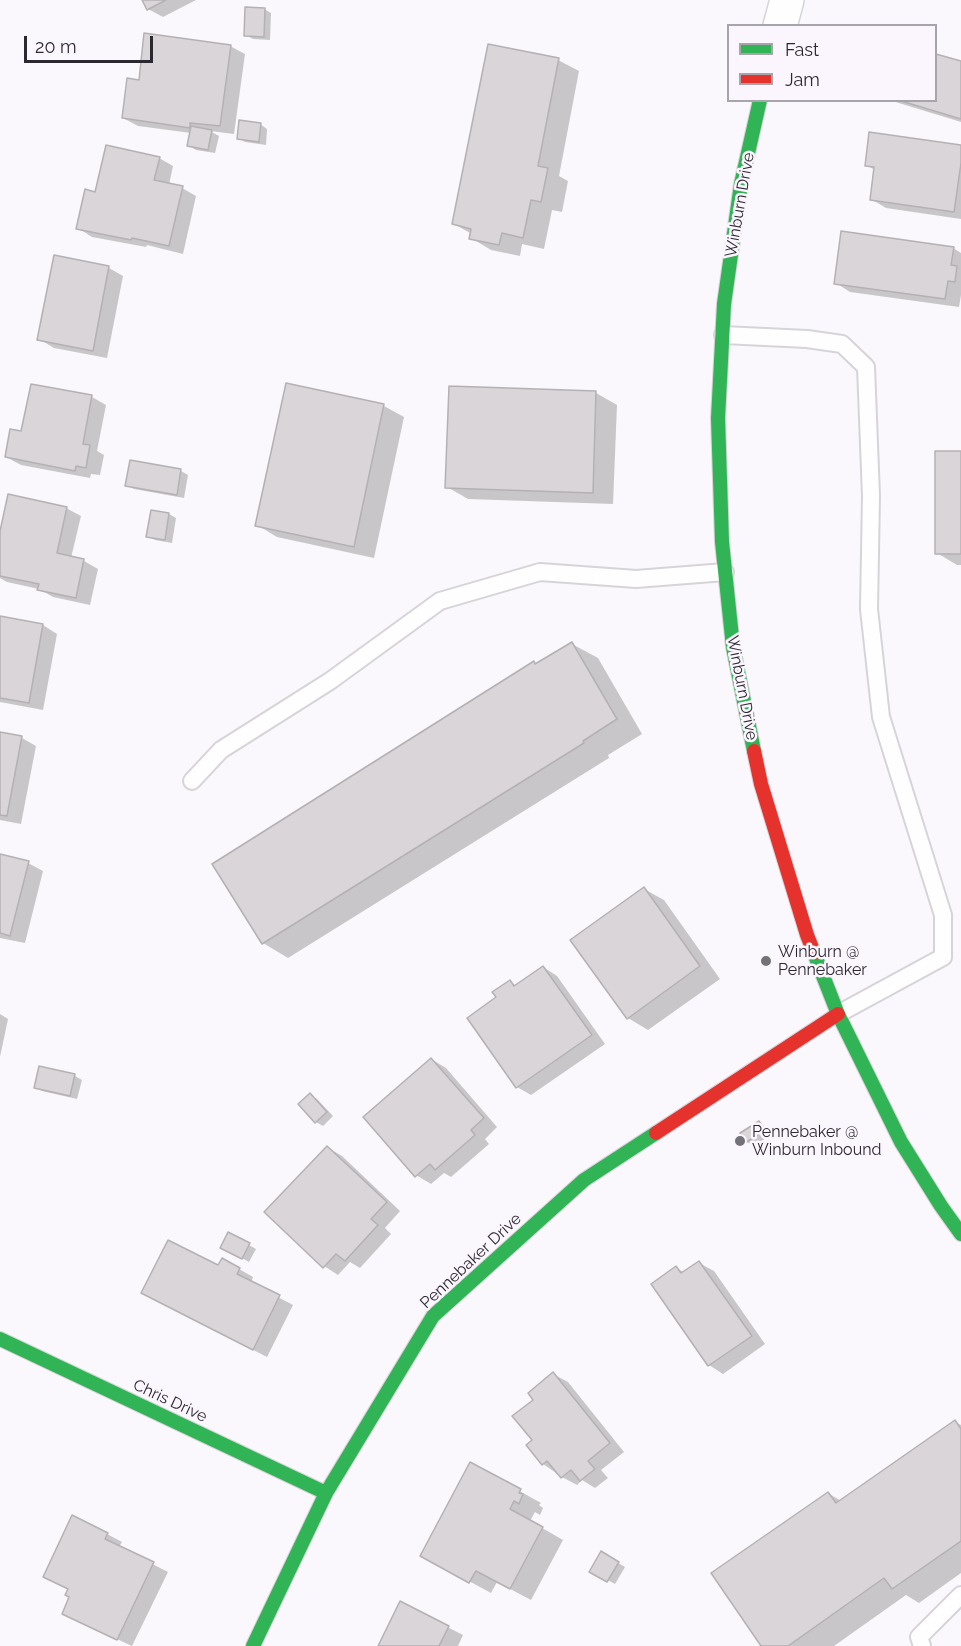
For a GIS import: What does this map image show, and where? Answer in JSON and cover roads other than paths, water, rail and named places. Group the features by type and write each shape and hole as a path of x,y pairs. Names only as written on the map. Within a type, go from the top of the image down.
{"street":[{"path":"781,24 787,0"},
{"name":"Winburn Drive","path":"760,102 741,184 724,304 718,418 722,542 733,647 761,784 807,935 838,1014 901,1142 961,1234"},
{"name":"Pennebaker Drive","path":"253,1646 326,1493 433,1316 584,1180 838,1014"},
{"name":"Chris Drive","path":"0,1339 326,1493"}],"lane":[{"path":"723,335 807,339 842,344 866,367 871,495 869,609 881,717 943,915 943,957 838,1014"},
{"path":"192,781 221,750 330,681 440,601 540,572 636,579 725,572"},
{"path":"922,1646 919,1637 961,1595"}],"place":[{"name":"Winburn @ Pennebaker","path":"766,961"},
{"name":"Pennebaker @ Winburn Inbound","path":"740,1141"}]}
